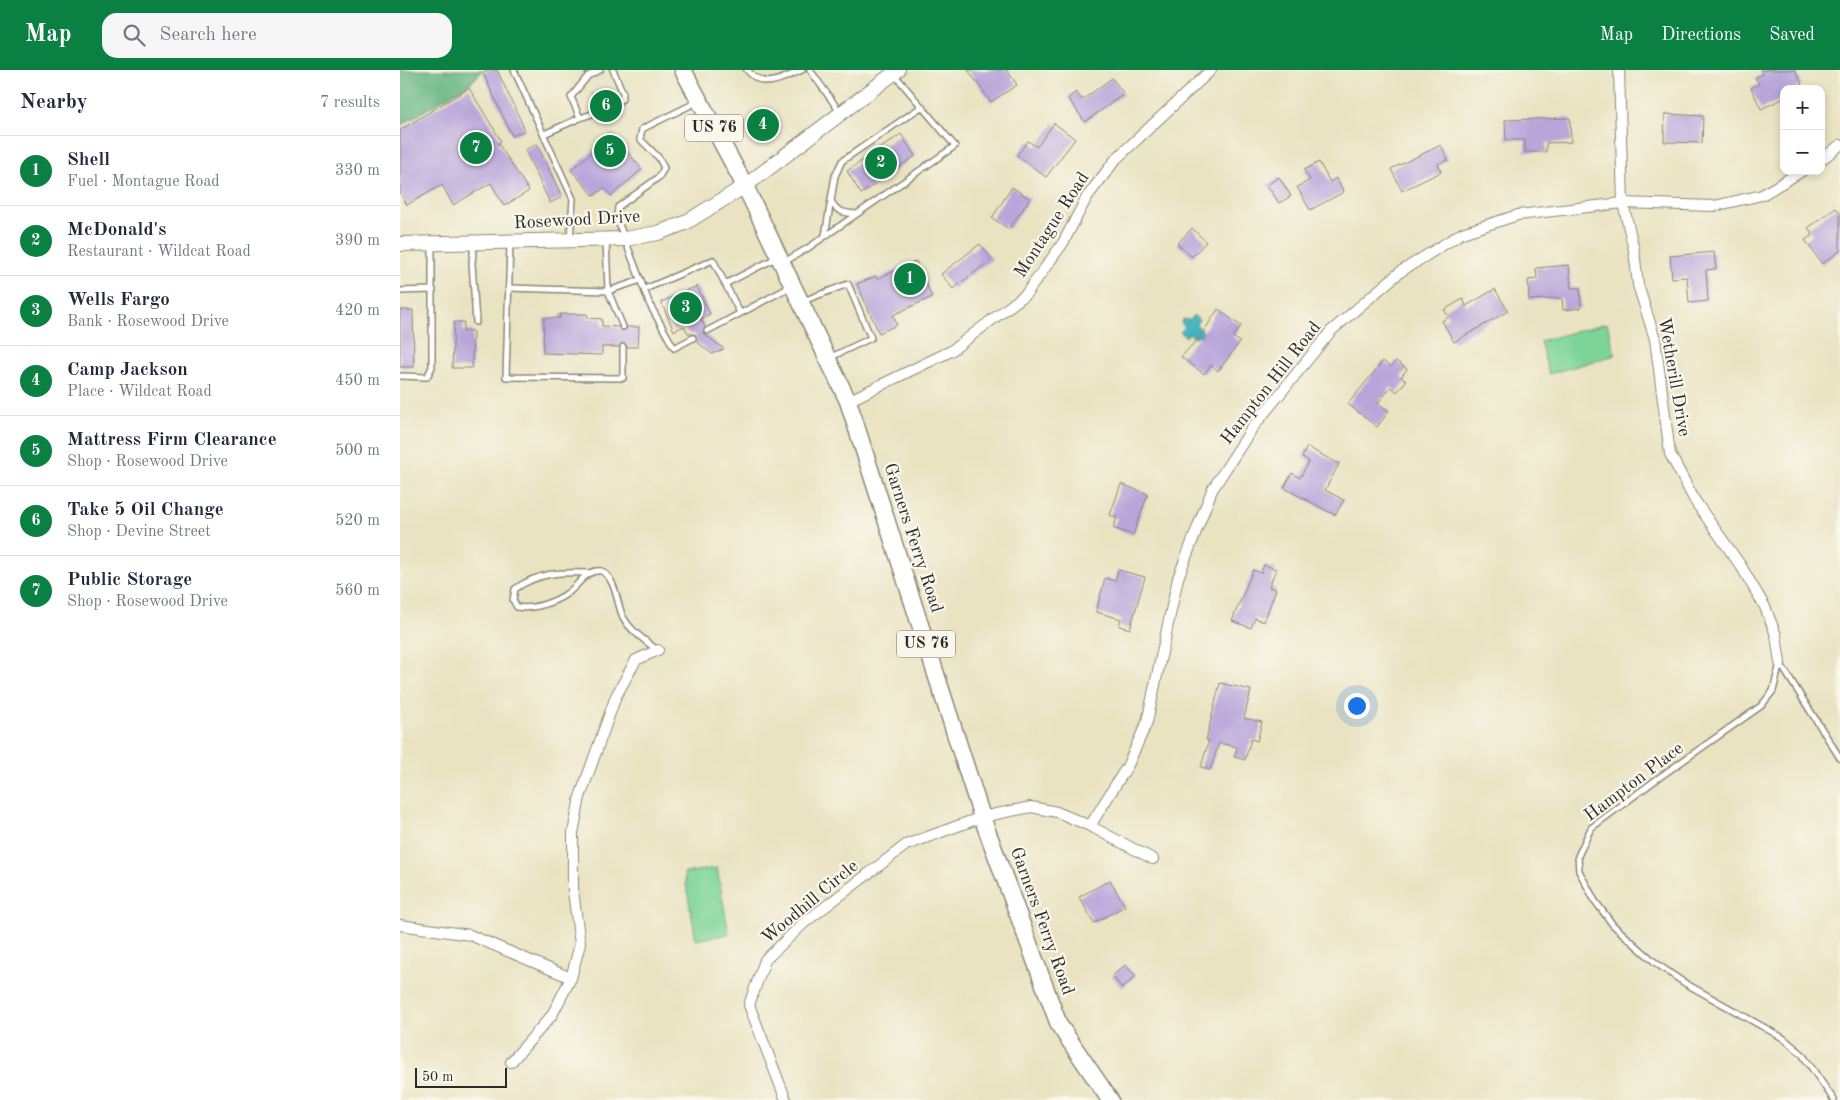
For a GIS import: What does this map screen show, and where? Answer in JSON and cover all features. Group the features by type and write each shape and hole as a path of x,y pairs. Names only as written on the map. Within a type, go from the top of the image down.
{"main road":[{"name":"US 76","path":"684,70 744,186"},
{"name":"Rosewood Drive","path":"400,244 625,240 658,233 685,223 744,186 896,72"},
{"name":"Garners Ferry Road","path":"744,186 848,401 982,817 1059,1025 1110,1100"}],"street":[{"name":"Montague Road","path":"848,401 951,351 1026,294 1062,242 1087,197 1116,159 1211,70"},
{"name":"Wetherill Drive","path":"1618,70 1623,203 1634,250 1638,285 1654,339 1670,454 1695,501 1741,566 1764,608 1776,635 1780,663"},
{"path":"1825,157 1840,145"},
{"name":"Hampton Hill Road","path":"1090,826 1128,765 1147,722 1178,578 1212,490 1253,427 1331,331 1400,272 1462,233 1518,215 1623,203 1714,206 1762,195 1795,175"},
{"path":"511,1062 552,1015 571,978 580,944 573,891 573,833 580,796 616,696 636,660 658,650"},
{"path":"982,817 1031,807 1057,812 1090,826 1153,859"},
{"name":"Woodhill Circle","path":"786,1100 748,1005 765,960 804,923 906,845 982,817"},
{"path":"400,925 470,935 571,978"}],"lane":[{"path":"514,70 573,199 570,242"},
{"path":"580,118 571,97 588,76 600,70"},
{"path":"614,70 623,93 622,100 614,104"},
{"path":"747,70 755,80 767,82 802,70"},
{"path":"810,70 841,113"},
{"path":"726,284 780,260 826,236 955,146 921,107 896,72"},
{"path":"693,338 674,348 644,289 617,219 618,207 659,176 664,168 659,158 640,139 642,129 700,101"},
{"path":"826,236 837,168 842,161 921,107"},
{"path":"544,134 600,111"},
{"path":"831,200 833,206 839,211 857,214"},
{"path":"606,240 608,291 623,327"},
{"path":"510,242 506,377 623,378 623,347"},
{"path":"474,243 472,264 476,322"},
{"path":"400,376 427,377 432,367 432,244"},
{"path":"644,289 713,260 740,313"},
{"path":"509,288 608,291 641,280"},
{"path":"800,302 848,284 871,338 828,359"},
{"path":"706,331 792,286"},
{"path":"400,290 433,290"},
{"path":"589,573 541,575 528,580 515,589 513,600 517,607 525,608 555,601 569,592 589,573 596,570 607,575 613,583 624,617 633,632 658,650"},
{"path":"1780,663 1840,758"},
{"name":"Hampton Place","path":"1780,663 1773,690 1761,706 1591,828 1578,856 1579,871 1595,901 1613,925 1657,964 1683,982 1783,1038 1802,1054 1834,1100"}],"green space":[{"path":"400,70 483,70 472,82 400,126"},
{"path":"1607,323 1615,355 1549,374 1540,341"},
{"path":"717,868 729,934 696,940 684,873"}],"water":[{"path":"1194,315 1199,320 1196,324 1203,332 1200,337 1197,335 1195,338 1189,333 1186,337 1180,332 1185,327 1181,323 1183,319 1190,320"}],"building":[{"path":"489,70 497,70 525,130 512,136 483,73"},
{"path":"968,70 1007,70 1017,85 991,102"},
{"path":"1760,70 1795,70 1802,84 1780,85 1780,100 1761,109 1751,88 1759,84 1755,78 1762,74"},
{"path":"1112,78 1124,94 1085,122 1068,98 1076,92 1082,100"},
{"path":"469,88 501,141 498,143 529,191 504,206 491,183 453,205 442,185 407,205 400,193 400,130"},
{"path":"604,88 612,100 610,106 616,108 619,115 606,123 603,115 605,109 598,107 591,94"},
{"path":"1665,114 1703,116 1702,143 1664,142"},
{"path":"1570,118 1571,142 1546,143 1546,152 1525,152 1525,140 1506,140 1505,120"},
{"path":"1054,123 1075,139 1046,177 1017,155 1028,141 1037,147"},
{"path":"612,134 642,169 611,196 604,188 594,196 571,170"},
{"path":"901,134 915,156 861,194 847,171"},
{"path":"537,144 562,197 550,203 525,150"},
{"path":"1441,145 1448,160 1438,164 1441,172 1402,191 1391,169"},
{"path":"1319,162 1330,182 1336,178 1344,192 1310,210 1297,187 1310,180 1304,170"},
{"path":"1279,177 1291,196 1279,203 1267,185"},
{"path":"1012,187 1030,199 1009,229 992,218"},
{"path":"1836,208 1840,213 1840,251 1822,264 1805,240 1813,235 1808,228"},
{"path":"1192,228 1206,242 1192,257 1177,244"},
{"path":"980,244 992,259 953,289 941,274"},
{"path":"1714,252 1716,269 1706,270 1708,301 1689,303 1687,277 1672,278 1670,256"},
{"path":"916,261 932,297 893,315 897,325 879,333 857,284 876,276 877,279"},
{"path":"1569,265 1571,288 1580,288 1581,308 1563,310 1562,298 1529,300 1528,280 1537,279 1536,268"},
{"path":"697,286 710,314 701,319 705,327 703,333 724,349 712,354 696,341 696,335 688,333 684,326 674,331 661,302"},
{"path":"1495,289 1508,311 1454,342 1442,321 1449,317 1444,310 1463,299 1466,306"},
{"path":"1218,309 1241,326 1233,337 1240,342 1218,371 1211,365 1204,374 1181,357 1202,334"},
{"path":"400,310 413,310 414,367 400,367"},
{"path":"560,314 587,314 588,318 602,319 602,326 618,327 622,331 627,327 639,327 638,347 627,347 623,343 619,347 602,347 602,355 543,353 544,318 560,318"},
{"path":"454,322 464,322 463,331 473,331 472,368 452,368"},
{"path":"1383,361 1391,367 1396,361 1407,369 1401,377 1406,381 1397,392 1391,387 1378,403 1389,411 1377,427 1348,404"},
{"path":"1307,447 1339,464 1325,490 1344,500 1335,515 1284,488 1292,473 1300,478 1309,461 1302,457"},
{"path":"1121,484 1148,494 1133,535 1113,528 1117,518 1110,515"},
{"path":"1264,565 1276,569 1269,587 1276,589 1264,622 1255,618 1251,628 1232,621 1253,570 1261,573"},
{"path":"1118,570 1145,577 1130,629 1119,626 1121,619 1096,612 1105,578 1115,581"},
{"path":"1220,683 1251,690 1244,718 1262,722 1257,741 1251,739 1245,760 1234,757 1237,747 1219,743 1210,770 1201,767 1209,740 1206,740"},
{"path":"1110,880 1125,906 1094,923 1079,897"},
{"path":"1125,965 1136,976 1122,988 1112,976"}],"place":[{"name":"Take 5 Oil Change","path":"606,106"},
{"name":"Camp Jackson","path":"763,125"},
{"name":"Public Storage","path":"476,148"},
{"name":"Mattress Firm Clearance","path":"610,151"},
{"name":"McDonald's","path":"881,163"},
{"name":"Shell","path":"910,279"},
{"name":"Wells Fargo","path":"686,308"}]}
